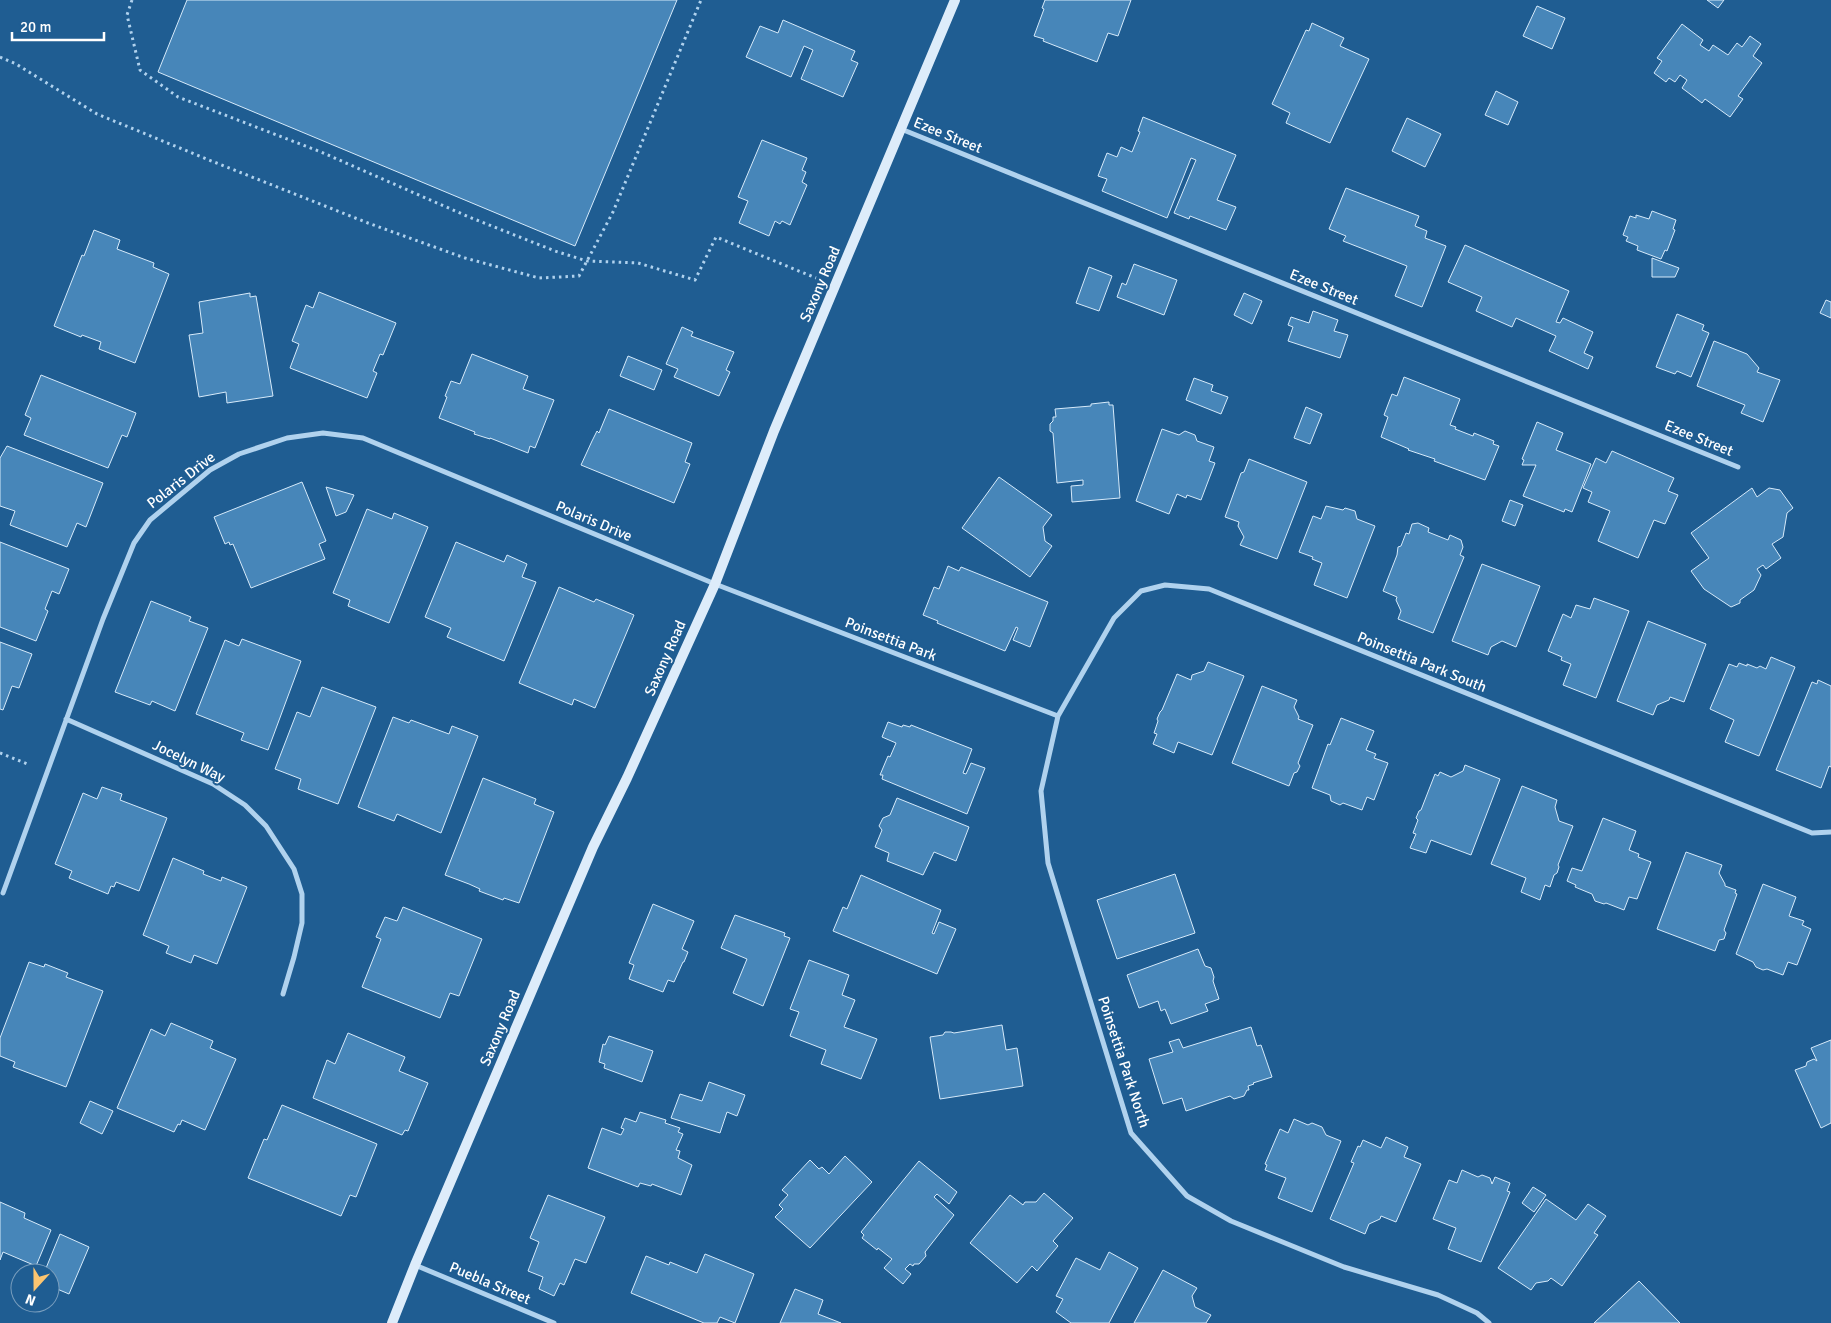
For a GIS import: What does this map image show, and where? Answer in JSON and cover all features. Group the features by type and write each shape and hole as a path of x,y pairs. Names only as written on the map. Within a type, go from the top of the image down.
{"street":[{"name":"Saxony Road","path":"392,1323 594,847 715,584 774,431 955,0"},
{"name":"Ezee Street","path":"900,129 1738,467"},
{"name":"Polaris Drive","path":"3,893 46,772 134,543 150,520 210,470 239,454 287,438 323,433 363,438 715,584"},
{"name":"Poinsettia Park","path":"715,584 1058,716"},
{"name":"Poinsettia Park South","path":"1058,716 1114,618 1142,590 1165,585 1209,589 1812,833 1831,832"},
{"name":"Poinsettia Park North","path":"1058,716 1040,791 1048,863 1131,1133 1188,1196 1231,1221 1344,1267 1438,1295 1477,1314 1489,1323"},
{"name":"Jocelyn Way","path":"66,719 213,784 245,805 266,826 294,869 302,894 302,923 283,994"},
{"name":"Puebla Street","path":"415,1265 554,1323"}],"path":[{"path":"132,0 127,15 140,70 178,97 320,152 469,217 587,261 638,263 695,280 716,237 835,286"},
{"path":"0,57 16,64 97,114 368,223 465,258 539,278 579,276 613,212 701,0"},
{"path":"0,753 46,772"}],"building":[{"path":"187,0 677,0 575,246 158,72"},
{"path":"1045,0 1131,0 1118,36 1108,33 1097,62 1034,36 1044,9 1042,8"},
{"path":"1707,0 1724,0 1718,8"},
{"path":"1537,6 1565,18 1552,49 1523,36"},
{"path":"783,20 855,51 851,60 858,63 843,97 801,79 813,50 804,46 791,77 746,57 760,26 778,33"},
{"path":"1312,23 1344,38 1340,46 1369,59 1330,143 1286,123 1290,113 1272,104 1306,30 1309,31"},
{"path":"1682,24 1703,40 1700,45 1709,51 1713,45 1728,55 1737,43 1742,47 1750,36 1761,44 1753,56 1762,63 1738,96 1743,99 1730,117 1705,99 1702,103 1682,88 1687,80 1680,75 1675,82 1669,78 1666,82 1654,73 1662,61 1657,58"},
{"path":"1496,91 1518,102 1508,125 1485,115"},
{"path":"1143,117 1236,155 1217,200 1236,207 1226,230 1190,216 1189,219 1174,213 1196,160 1191,158 1167,218 1102,191 1107,179 1098,176 1107,153 1117,157 1121,147 1132,152 1140,132 1138,131"},
{"path":"1407,118 1441,134 1425,167 1392,151"},
{"path":"762,140 807,158 802,170 806,172 802,182 807,185 790,225 782,221 780,224 775,221 769,236 739,223 748,201 738,197"},
{"path":"1346,188 1419,216 1415,226 1427,231 1425,238 1446,246 1422,307 1395,296 1407,266 1343,241 1346,236 1329,229"},
{"path":"1652,211 1676,220 1673,229 1675,230 1667,251 1665,250 1661,259 1637,250 1638,246 1626,241 1628,237 1623,235 1630,216 1636,218 1636,215 1649,219"},
{"path":"94,230 120,240 117,249 154,263 153,267 169,274 135,363 99,349 101,342 82,335 81,337 54,326"},
{"path":"1465,245 1569,291 1556,322 1560,323 1563,318 1593,332 1584,353 1593,357 1588,369 1549,351 1556,336 1516,318 1512,327 1476,311 1482,297 1448,282"},
{"path":"1652,258 1679,268 1675,277 1652,277"},
{"path":"1134,264 1177,280 1164,315 1117,297 1122,283 1126,285"},
{"path":"1089,267 1112,276 1099,311 1076,303"},
{"path":"319,292 396,323 383,355 380,354 373,371 377,373 367,398 290,368 299,344 292,341 306,305 313,308"},
{"path":"250,293 250,297 256,296 273,396 227,403 226,392 199,397 189,335 203,333 199,302"},
{"path":"1244,293 1262,301 1252,324 1234,315"},
{"path":"1826,300 1831,302 1831,318 1820,313"},
{"path":"1313,311 1338,320 1334,331 1348,335 1340,358 1288,341 1293,327 1288,325 1291,317 1309,323"},
{"path":"1677,314 1704,325 1702,330 1709,333 1691,377 1677,371 1675,374 1656,367"},
{"path":"682,327 693,332 691,336 734,352 726,370 730,372 719,396 674,377 678,369 666,364"},
{"path":"1714,341 1747,354 1759,368 1757,372 1780,380 1763,422 1741,413 1745,405 1697,386"},
{"path":"472,354 528,376 523,389 554,400 535,448 530,446 528,453 490,438 474,434 475,432 439,418 451,381 460,384"},
{"path":"628,356 662,370 654,390 620,376"},
{"path":"41,375 136,413 127,437 122,435 108,468 24,435 31,418 25,415"},
{"path":"1404,377 1460,399 1450,425 1473,436 1474,433 1494,441 1493,444 1499,446 1485,480 1434,461 1435,459 1408,450 1381,437 1388,417 1384,415 1392,394 1397,396"},
{"path":"1194,378 1213,385 1211,391 1228,397 1221,414 1186,400"},
{"path":"1109,402 1109,405 1113,405 1120,498 1072,502 1071,486 1083,485 1083,480 1057,483 1053,433 1050,431 1053,417 1056,417 1055,409 1091,406 1091,404"},
{"path":"1306,407 1322,414 1310,444 1294,438"},
{"path":"609,409 692,443 685,462 690,464 674,503 581,465 597,431 599,433"},
{"path":"1537,422 1563,433 1556,450 1591,464 1572,512 1565,509 1564,512 1523,496 1536,465 1522,465 1524,460 1522,459"},
{"path":"1162,429 1179,435 1185,431 1195,435 1197,441 1214,447 1209,461 1215,463 1201,500 1187,495 1186,498 1177,494 1169,514 1136,501"},
{"path":"7,446 103,483 86,527 77,523 67,547 10,525 15,511 0,506 0,458"},
{"path":"1612,451 1674,478 1668,491 1678,495 1665,524 1654,520 1638,558 1598,541 1610,511 1588,502 1592,492 1583,488 1596,458 1606,463"},
{"path":"1249,459 1307,482 1277,559 1240,545 1244,537 1238,526 1239,522 1225,517 1241,473 1244,472"},
{"path":"999,477 1052,515 1043,527 1045,541 1052,546 1030,577 962,528"},
{"path":"302,482 326,541 319,544 325,559 251,588 233,544 230,545 229,542 225,544 214,517"},
{"path":"326,487 354,495 346,512 336,516"},
{"path":"1752,488 1757,497 1769,488 1780,490 1793,508 1787,513 1783,537 1772,544 1781,558 1766,569 1763,565 1757,569 1761,575 1754,590 1740,600 1740,603 1731,607 1704,589 1691,571 1709,558 1691,533"},
{"path":"1510,500 1523,505 1515,526 1502,521"},
{"path":"1326,506 1355,511 1357,519 1375,526 1347,598 1314,585 1322,563 1312,559 1313,557 1299,552 1313,516 1321,519"},
{"path":"367,509 392,519 394,513 428,527 389,623 348,606 350,600 333,593"},
{"path":"1418,523 1429,528 1428,532 1448,540 1450,535 1461,540 1463,547 1460,555 1464,557 1433,633 1398,619 1401,611 1396,600 1397,597 1383,591 1397,555 1398,547 1401,546 1406,533 1409,534 1412,524"},
{"path":"0,542 69,569 59,594 52,591 45,609 48,611 36,641 0,627"},
{"path":"456,542 504,562 507,555 527,564 522,577 536,582 504,661 447,637 451,628 425,617"},
{"path":"1482,564 1540,586 1516,647 1502,641 1491,647 1488,655 1452,641"},
{"path":"948,566 959,571 961,567 1048,602 1030,647 1013,640 1018,628 1016,627 1005,651 937,623 938,621 923,615 934,587 939,589"},
{"path":"559,587 594,602 596,599 634,615 595,708 574,699 572,705 519,683"},
{"path":"1594,598 1629,611 1596,698 1563,685 1571,664 1561,660 1562,657 1548,651 1563,614 1571,618 1576,605 1590,609"},
{"path":"151,601 191,617 189,621 208,628 175,711 152,701 150,705 115,692"},
{"path":"1648,621 1706,644 1684,702 1670,697 1669,700 1657,705 1653,715 1617,701"},
{"path":"242,639 301,661 268,750 241,740 244,733 196,714 225,640 239,646"},
{"path":"0,642 32,654 19,688 12,686 3,710 0,709"},
{"path":"1771,657 1795,667 1759,756 1725,742 1734,720 1710,709 1729,664 1737,667 1739,663 1747,666 1747,664 1766,669"},
{"path":"1208,662 1244,676 1212,755 1178,742 1174,753 1153,744 1157,734 1154,733 1157,719 1177,674 1191,680 1192,675 1204,671"},
{"path":"1818,680 1831,686 1831,767 1829,766 1821,788 1776,770 1812,682 1817,684"},
{"path":"1262,686 1297,700 1294,707 1299,717 1298,719 1313,725 1298,763 1300,766 1297,772 1294,773 1289,786 1232,763"},
{"path":"322,687 376,707 338,804 298,789 301,779 275,769 297,712 310,717"},
{"path":"393,717 409,723 411,720 449,734 452,726 478,736 441,833 397,814 394,821 358,807"},
{"path":"1341,718 1374,731 1366,750 1376,754 1374,758 1388,763 1374,800 1367,797 1362,810 1343,803 1340,805 1331,801 1330,795 1312,788 1328,744 1330,745"},
{"path":"888,722 902,727 903,725 910,727 911,725 972,749 963,773 966,774 971,763 985,768 967,814 882,779 883,775 880,775 896,743 882,737"},
{"path":"1465,765 1500,779 1471,855 1431,840 1426,853 1410,848 1416,834 1413,833 1418,820 1416,818 1435,774 1438,776 1440,772 1451,777 1463,771"},
{"path":"483,778 536,799 534,804 554,812 519,903 504,898 503,900 479,891 480,889 445,875"},
{"path":"1522,786 1557,800 1555,807 1559,821 1573,826 1558,865 1557,873 1554,875 1550,887 1545,885 1540,900 1521,892 1526,878 1491,864"},
{"path":"102,787 122,794 120,800 167,818 139,891 116,882 114,887 111,886 108,894 69,878 72,871 55,864 83,793 97,799"},
{"path":"897,798 969,827 956,861 934,852 923,875 887,861 889,853 875,847 882,830 879,826 883,818 890,815"},
{"path":"1603,818 1636,831 1629,850 1639,854 1638,857 1651,862 1637,899 1629,897 1624,910 1595,901 1592,894 1575,887 1576,885 1567,881 1572,868 1582,871"},
{"path":"1686,852 1722,865 1719,873 1725,886 1736,890 1735,893 1737,894 1724,930 1726,933 1724,939 1719,940 1715,951 1657,929"},
{"path":"173,858 204,871 203,874 221,881 222,877 247,887 217,964 194,955 191,963 166,953 169,946 143,935"},
{"path":"1175,874 1195,933 1117,959 1097,900"},
{"path":"861,875 941,910 932,933 934,934 939,922 956,929 937,974 833,931 843,907 847,909"},
{"path":"1763,884 1796,897 1789,916 1804,921 1802,925 1811,929 1797,965 1788,962 1783,975 1756,967 1753,962 1736,954"},
{"path":"653,904 694,921 682,949 688,952 684,962 674,982 668,980 663,992 629,979 634,965 629,963"},
{"path":"403,907 482,939 459,996 450,993 440,1018 362,987 381,939 376,937 385,917 397,921"},
{"path":"735,915 785,933 784,936 790,938 763,1006 733,993 747,959 721,948"},
{"path":"1198,949 1205,966 1211,968 1219,999 1205,1004 1208,1011 1171,1024 1165,1009 1161,1011 1158,1001 1139,1008 1127,975"},
{"path":"809,960 849,975 842,995 855,1000 844,1027 877,1039 861,1079 821,1064 826,1050 790,1036 799,1012 790,1009"},
{"path":"29,962 44,967 45,964 68,973 66,977 103,991 66,1087 13,1067 15,1062 0,1056 0,1038"},
{"path":"171,1023 213,1041 210,1048 236,1059 205,1130 182,1120 174,1132 117,1108 151,1029 165,1036"},
{"path":"1002,1025 1006,1050 1017,1048 1023,1086 940,1099 930,1037 943,1035 945,1032 954,1033"},
{"path":"1251,1027 1257,1046 1261,1045 1272,1077 1248,1086 1249,1090 1247,1090 1244,1096 1234,1099 1230,1096 1186,1111 1182,1098 1163,1104 1149,1059 1173,1052 1169,1042 1179,1039 1183,1048"},
{"path":"348,1033 405,1057 399,1071 428,1083 408,1131 405,1130 402,1135 313,1098 327,1060 335,1064"},
{"path":"609,1036 653,1051 642,1082 604,1068 605,1064 599,1062 603,1044 605,1045"},
{"path":"1831,1040 1831,1123 1821,1128 1795,1070 1806,1066 1807,1062 1814,1059 1817,1061 1811,1048"},
{"path":"709,1082 745,1095 737,1116 727,1112 720,1133 671,1118 680,1094 702,1101"},
{"path":"90,1101 113,1111 102,1134 80,1123"},
{"path":"282,1105 377,1144 356,1197 350,1195 341,1216 248,1178 264,1139 267,1140"},
{"path":"640,1112 666,1120 665,1123 680,1128 678,1132 683,1134 676,1150 680,1151 678,1158 692,1165 681,1195 652,1184 651,1186 640,1183 638,1187 588,1168 602,1128 621,1135 624,1129 621,1128 625,1118 636,1122"},
{"path":"1294,1119 1308,1125 1312,1123 1322,1127 1326,1135 1341,1141 1312,1212 1278,1198 1286,1178 1265,1170 1267,1165 1265,1164 1280,1129 1288,1133"},
{"path":"1386,1137 1408,1147 1404,1157 1421,1164 1396,1222 1381,1216 1380,1219 1369,1224 1365,1234 1330,1219 1354,1163 1351,1162 1358,1146 1360,1147 1363,1140 1381,1148"},
{"path":"845,1156 872,1182 810,1248 775,1217 783,1209 779,1205 788,1195 782,1190 810,1160 819,1169 822,1167 829,1174"},
{"path":"919,1161 957,1192 949,1204 937,1194 934,1197 954,1215 925,1252 926,1256 919,1264 914,1264 913,1266 910,1264 905,1269 911,1274 903,1284 884,1268 892,1259 862,1238 864,1235 861,1232"},
{"path":"1462,1170 1478,1177 1482,1175 1490,1178 1492,1184 1495,1177 1510,1183 1507,1191 1510,1192 1481,1262 1448,1249 1456,1228 1433,1219 1449,1180 1457,1183"},
{"path":"1533,1187 1546,1195 1534,1212 1522,1203"},
{"path":"1044,1193 1073,1218 1053,1241 1058,1246 1037,1271 1032,1266 1017,1283 970,1243 1010,1195 1023,1205 1025,1202 1036,1202"},
{"path":"548,1195 605,1217 586,1263 575,1259 564,1285 560,1283 554,1296 539,1289 543,1277 528,1271 539,1242 530,1238"},
{"path":"1546,1199 1576,1220 1588,1204 1606,1216 1594,1233 1598,1235 1562,1286 1551,1278 1548,1281 1536,1283 1531,1290 1498,1268"},
{"path":"0,1202 25,1213 24,1218 51,1230 37,1263 29,1263 3,1252 0,1260"},
{"path":"60,1234 89,1247 69,1294 60,1290 60,1263 48,1263"},
{"path":"1109,1252 1138,1268 1109,1323 1071,1323 1056,1312 1063,1299 1056,1296 1076,1258 1100,1270"},
{"path":"705,1254 754,1274 735,1323 720,1317 717,1323 704,1323 631,1293 646,1256 669,1265 670,1262 697,1273"},
{"path":"1163,1270 1197,1288 1192,1296 1195,1307 1211,1315 1206,1323 1134,1323"},
{"path":"1639,1281 1680,1323 1594,1323"},
{"path":"795,1289 823,1300 818,1314 841,1323 780,1323"}]}
